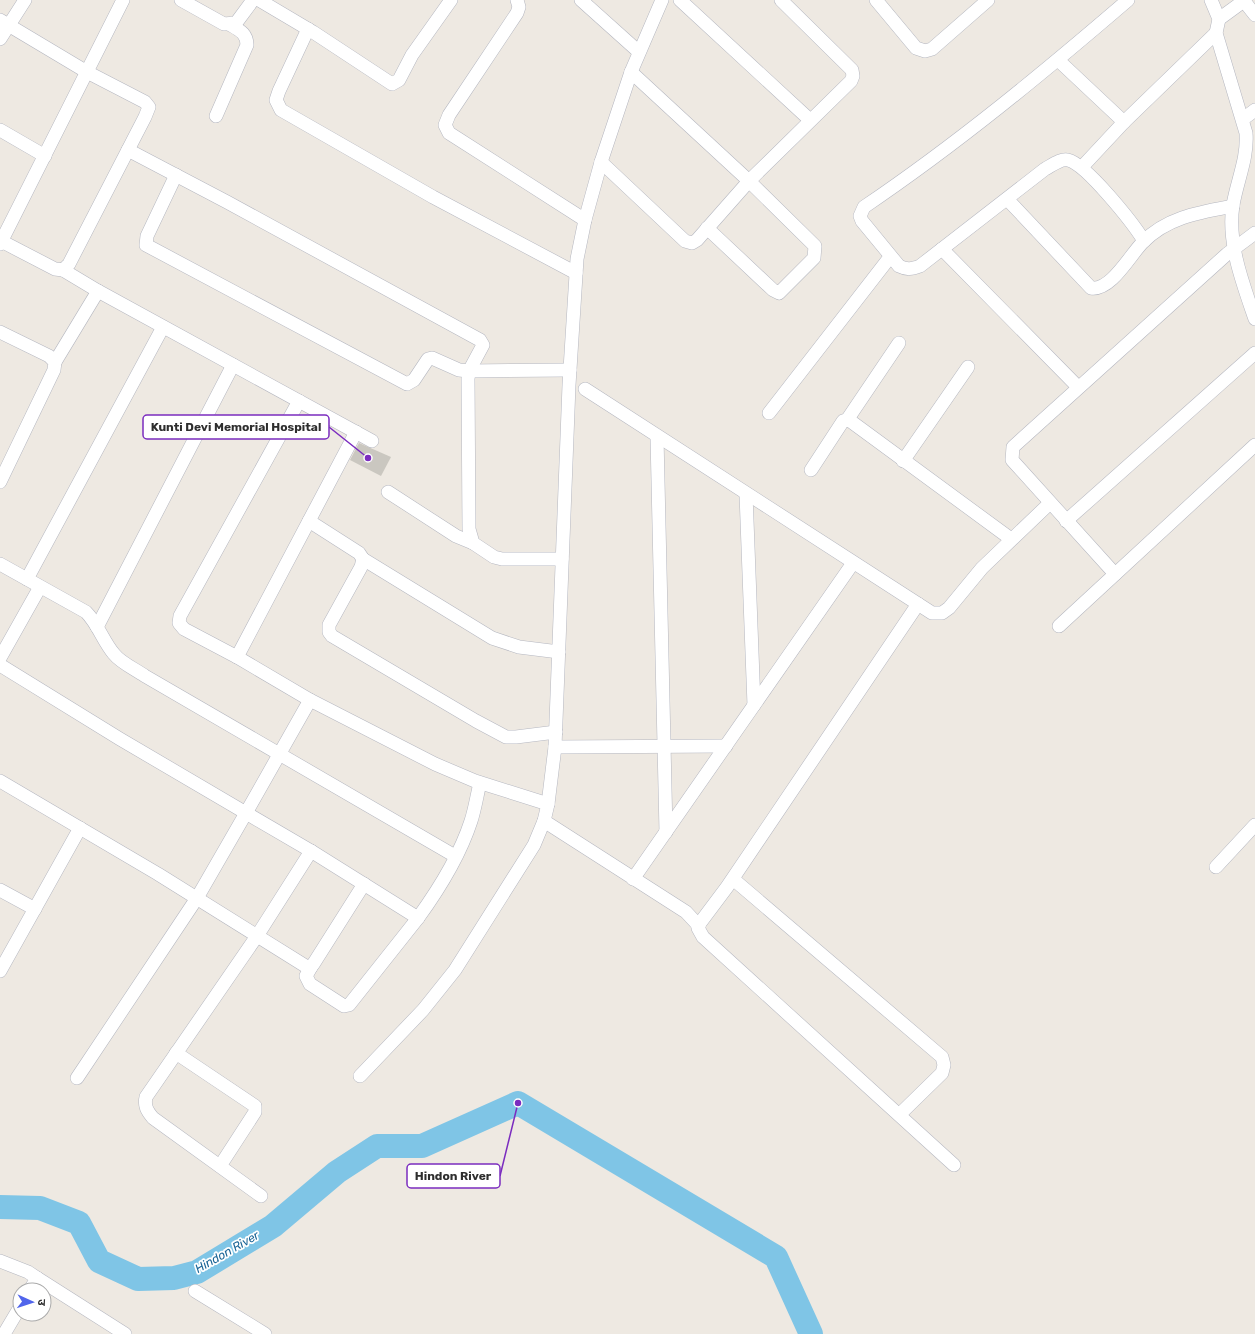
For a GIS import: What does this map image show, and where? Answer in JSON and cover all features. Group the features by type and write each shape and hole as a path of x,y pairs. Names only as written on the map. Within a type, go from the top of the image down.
{"street":[{"path":"0,40 4,22 24,0"},
{"path":"123,0 1,242 55,269 63,270 98,291 372,441"},
{"path":"181,0 224,24 236,23 252,0"},
{"path":"259,0 308,29 392,84 399,80 412,55 451,0"},
{"path":"517,0 519,7 517,13 449,115 445,125 449,133 585,220"},
{"path":"581,0 639,52"},
{"path":"360,1076 423,1010 455,970 530,852 544,821 548,804 556,732 570,370 576,273 585,220 602,162 631,72 662,0"},
{"path":"680,0 810,120"},
{"path":"602,162 685,241 692,243 750,181 851,81 853,73 781,0"},
{"path":"876,0 916,48 925,51 932,49 987,0"},
{"path":"1128,0 1058,60 950,146 864,207 860,216 862,221 890,257 899,266 907,270 920,266 1045,169 1060,161 1067,160 1082,167 1129,220 1144,240"},
{"path":"1211,0 1219,19 1216,33 1243,119 1248,147 1233,206 1231,229 1244,288 1255,319"},
{"path":"1219,19 1245,0 1255,15"},
{"path":"4,22 87,72 145,102 149,107 69,264 63,270"},
{"path":"216,116 247,45 247,38 244,34 229,24"},
{"path":"308,29 276,100 281,110 433,198 576,273"},
{"path":"1082,167 1124,122 1216,33"},
{"path":"1058,60 1124,122"},
{"path":"631,72 750,181 815,246 814,258 784,290 779,293 773,290 707,228"},
{"path":"1243,119 1255,110"},
{"path":"0,130 44,156"},
{"path":"128,150 480,340 483,345 469,371 469,529 473,543"},
{"path":"176,175 147,236 146,245 407,384 414,380 428,359 432,358 459,370 469,371 570,370"},
{"path":"1007,199 1091,288 1097,289 1110,282 1144,240 1161,228 1180,218 1233,206"},
{"path":"1115,574 1012,460 1013,447 1234,248 1255,233"},
{"path":"942,248 1078,387"},
{"path":"769,413 890,257"},
{"path":"0,482 54,370 55,362 98,291"},
{"path":"27,579 164,327"},
{"path":"0,332 49,356 55,362"},
{"path":"811,470 843,421 847,420 899,343"},
{"path":"1066,521 1255,353"},
{"path":"97,627 233,365"},
{"path":"903,461 968,367"},
{"path":"585,389 932,614 942,613 949,608 982,568 1050,503"},
{"path":"299,401 180,616 179,623 184,629 237,657 310,700 435,764 480,783 548,804"},
{"path":"847,420 1011,539"},
{"path":"237,657 356,432"},
{"path":"657,437 666,832"},
{"path":"1059,626 1255,445"},
{"path":"388,492 456,536 473,543 494,557 502,559 562,560"},
{"path":"746,494 754,705"},
{"path":"309,521 360,553 363,559 492,638 519,647 559,652"},
{"path":"363,559 361,567 330,626 329,632 332,636 476,721 506,736 556,732"},
{"path":"633,880 853,563"},
{"path":"0,564 86,612 97,627 106,645 115,656 455,856"},
{"path":"0,658 40,587"},
{"path":"699,926 733,879 918,604"},
{"path":"0,665 120,739 311,851 418,918"},
{"path":"77,1078 197,898 310,700"},
{"path":"555,747 726,746"},
{"path":"0,781 197,898 307,966 311,966"},
{"path":"364,884 306,976 310,984 344,1006 349,1005 432,898 455,856 470,822 480,783"},
{"path":"544,821 633,880 686,912 699,926 699,931 703,937 900,1114 954,1165"},
{"path":"1216,867 1255,825"},
{"path":"0,971 80,828"},
{"path":"261,1196 153,1118 146,1110 146,1097 257,936 311,851"},
{"path":"733,879 942,1057 944,1065 942,1073 900,1114"},
{"path":"0,890 35,910"},
{"path":"176,1053 255,1106 255,1112 220,1166"},
{"path":"0,1260 28,1272 125,1334"},
{"path":"35,1282 37,1278"},
{"path":"195,1291 265,1334"},
{"path":"4,1334 12,1320"}],"building":[{"path":"359,443 391,457 381,476 350,460"}],"waterway":[{"name":"Hindon River","path":"0,1207 40,1208 79,1223 99,1261 138,1279 174,1278 197,1272 273,1226 337,1172 377,1146 422,1146 518,1103 776,1257 811,1334"}],"place":[{"name":"Kunti Devi Memorial Hospital","path":"368,458"},
{"name":"Hindon River","path":"518,1103"}]}
